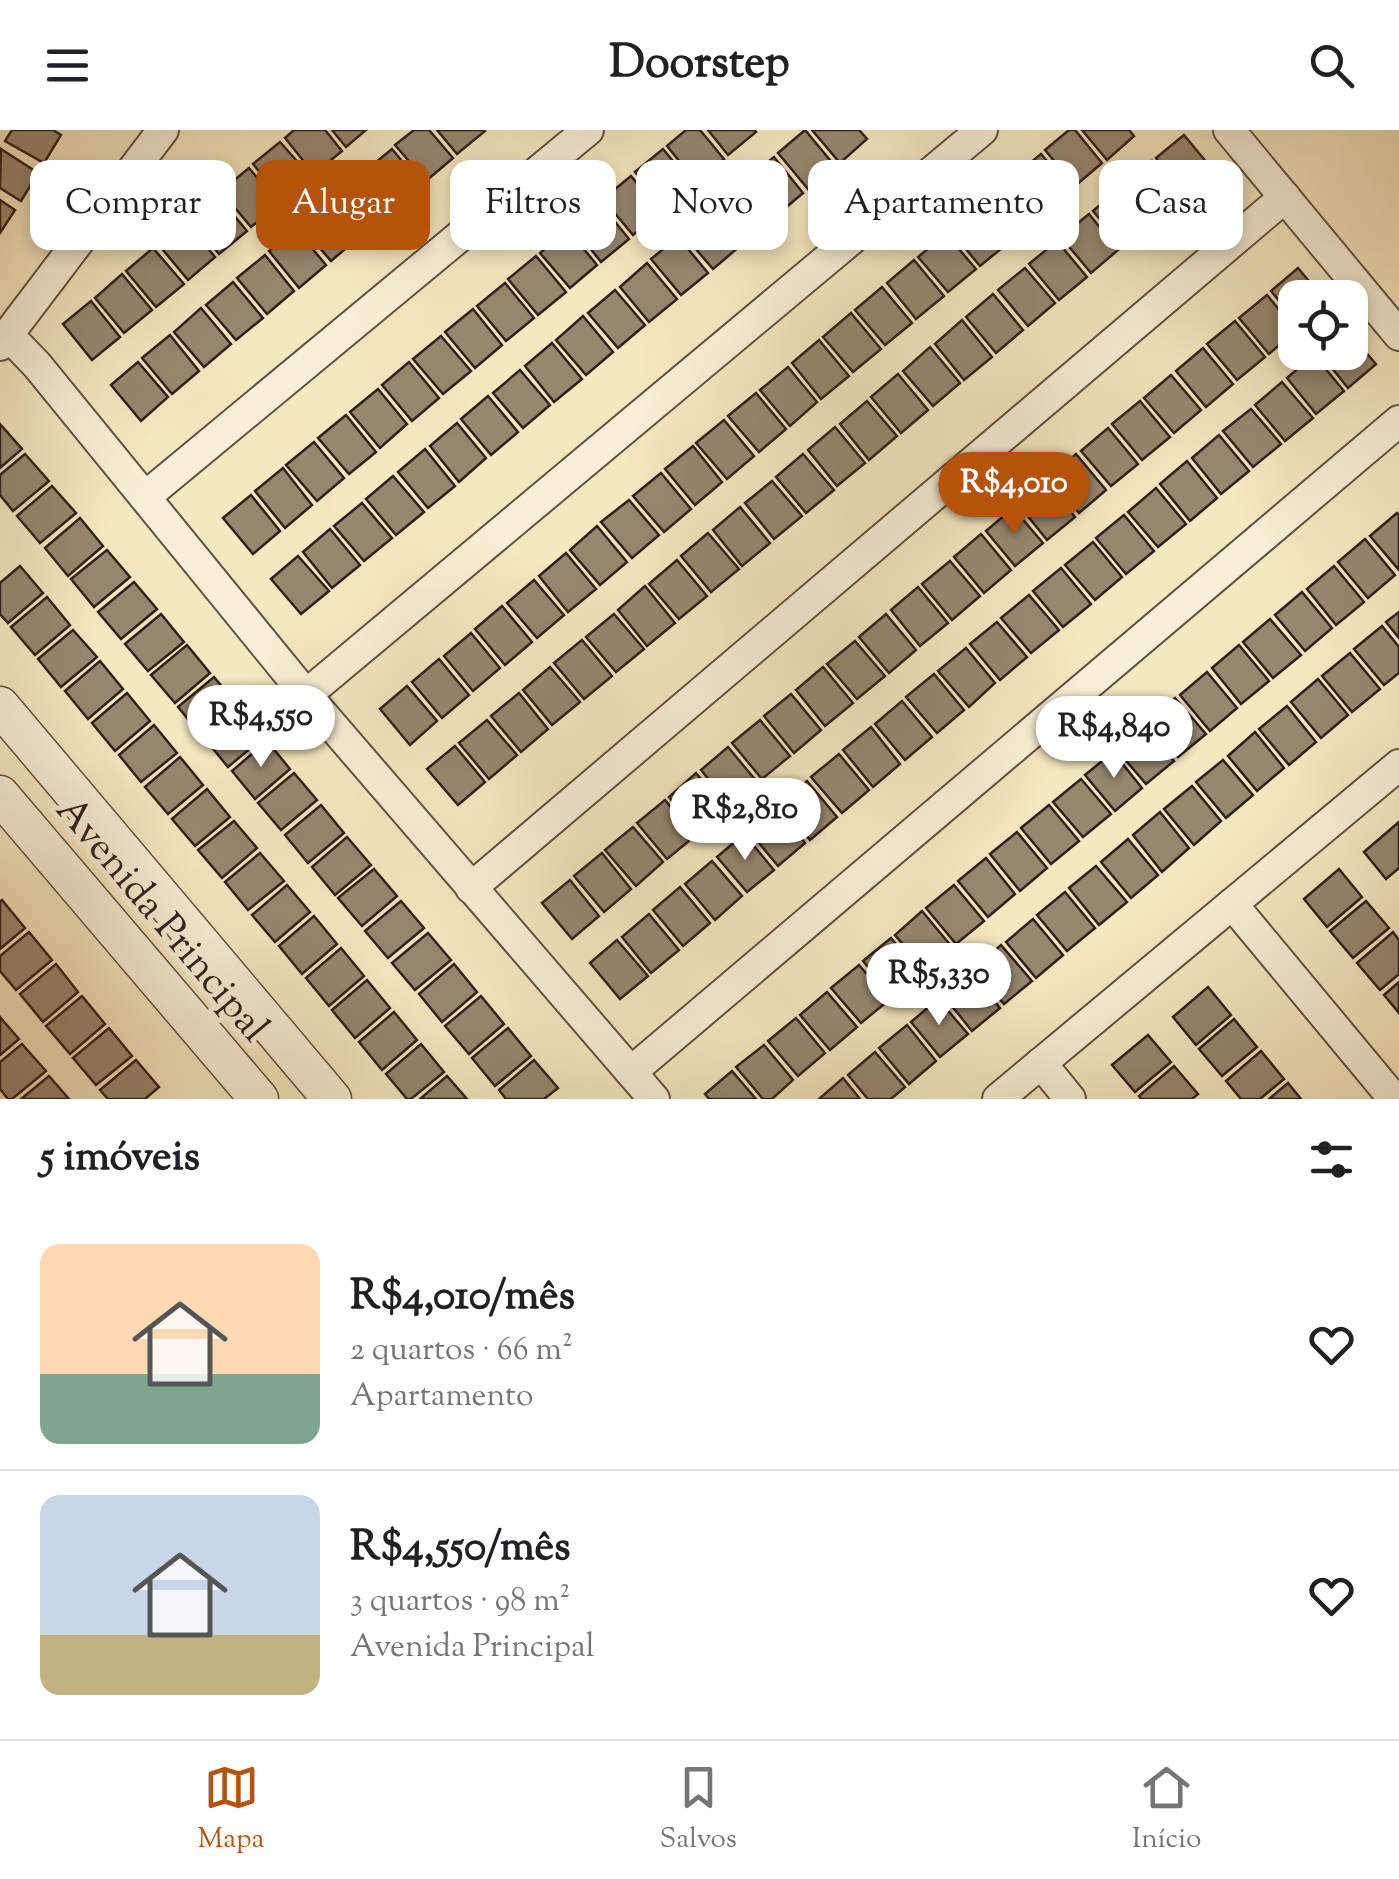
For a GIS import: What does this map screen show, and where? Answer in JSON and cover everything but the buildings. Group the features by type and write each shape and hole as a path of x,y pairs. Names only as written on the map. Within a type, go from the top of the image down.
{"street":[{"path":"163,130 4,341 37,365 306,695 654,1099"},
{"path":"145,497 588,130"},
{"path":"306,695 982,130"},
{"path":"1229,130 1399,335"},
{"path":"471,888 1285,197"},
{"path":"631,1072 1399,422"},
{"name":"Avenida Principal","path":"0,706 332,1099"},
{"path":"998,1099 1399,765"},
{"name":"Avenida Principal","path":"0,795 260,1099"},
{"path":"1232,904 1394,1099"},
{"path":"1041,1063 1070,1099"}]}
